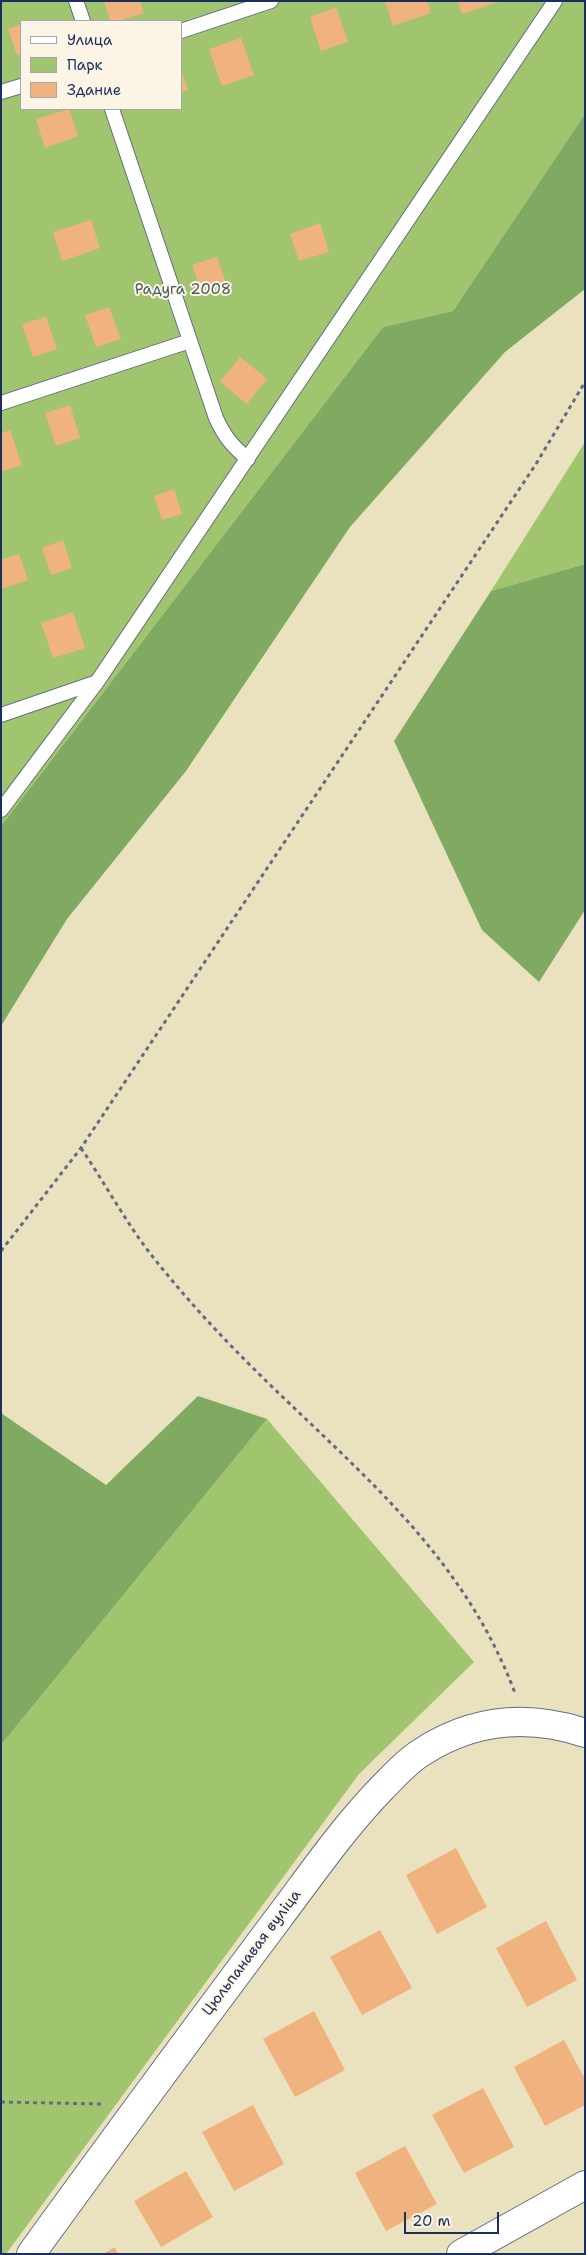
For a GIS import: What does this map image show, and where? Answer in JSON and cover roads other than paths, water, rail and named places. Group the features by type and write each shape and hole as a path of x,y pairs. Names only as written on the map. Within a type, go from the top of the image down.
{"street":[{"name":"Цюльпанавая вуліца","path":"31,2254 139,2105 337,1839 398,1772 420,1753 444,1739 470,1729 525,1721 548,1723 585,1733"},
{"path":"461,2254 585,2185"}],"lane":[{"path":"76,1 83,20"},
{"path":"182,31 271,1"},
{"path":"1,810 97,682 555,1"},
{"path":"1,92 20,86"},
{"path":"112,110 222,432 230,444 248,459"},
{"path":"1,404 190,341"},
{"path":"1,715 97,682"}],"park label":[{"name":"Радуга 2008","path":"183,290"}]}
